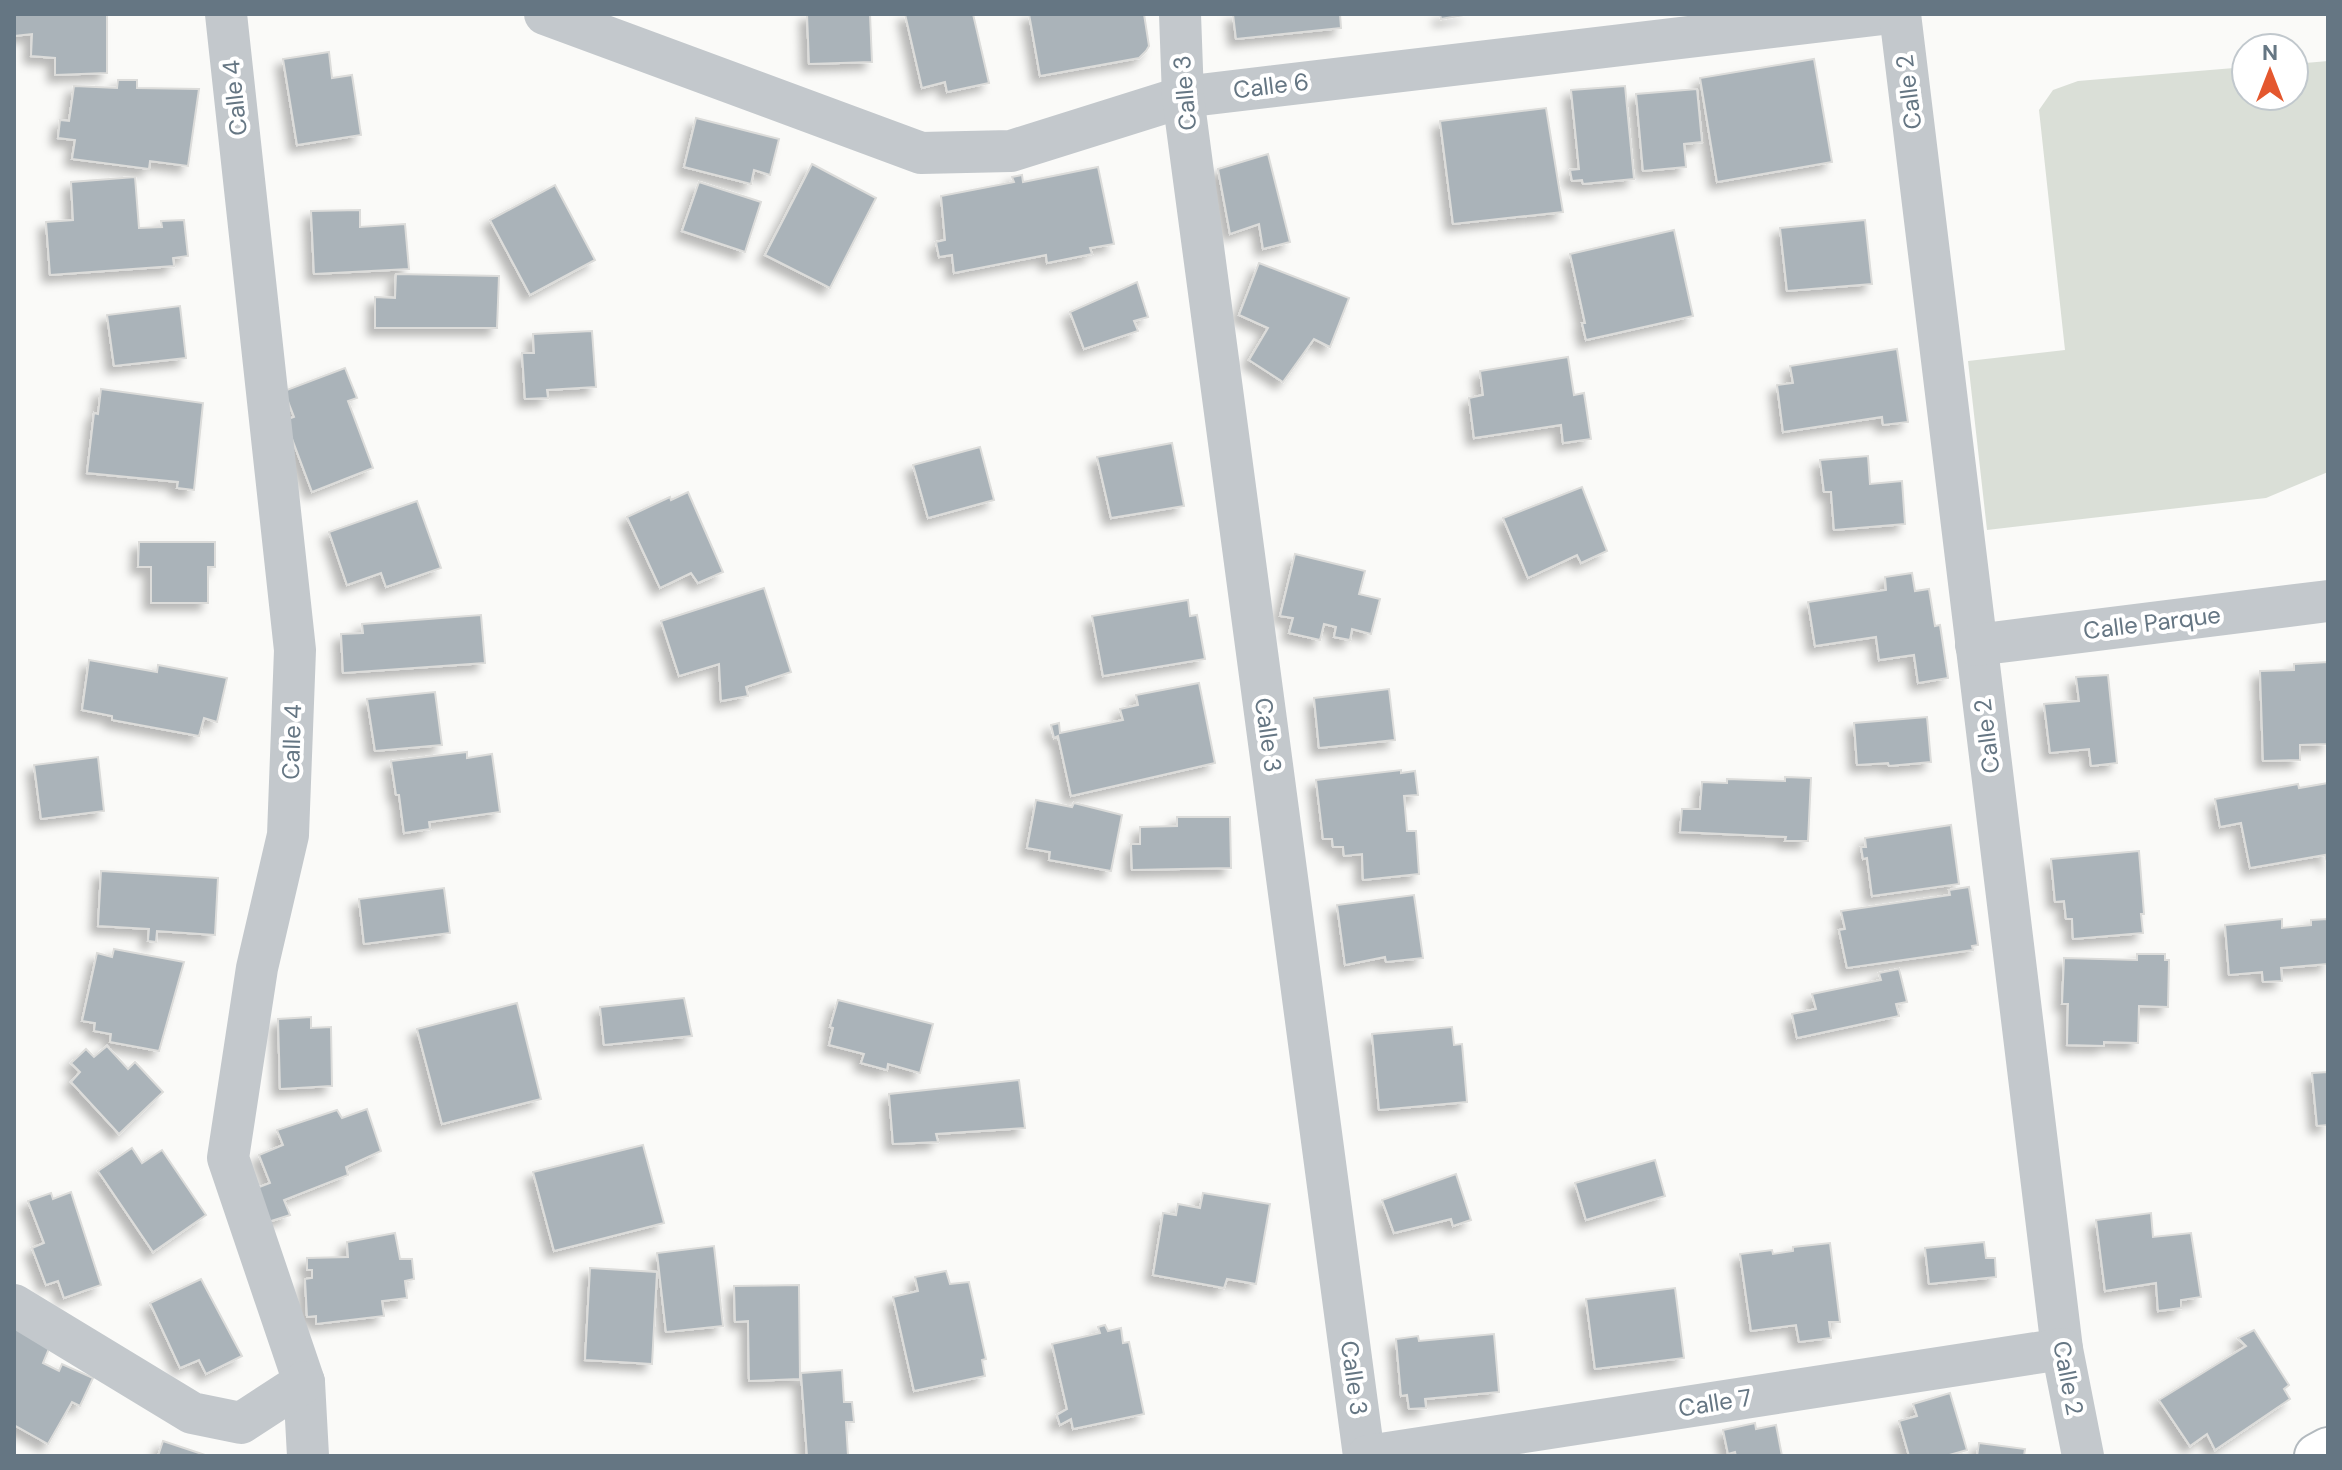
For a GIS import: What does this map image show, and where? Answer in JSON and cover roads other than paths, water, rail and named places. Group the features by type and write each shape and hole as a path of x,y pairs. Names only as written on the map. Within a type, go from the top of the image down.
{"street":[{"name":"Calle 4","path":"226,14 295,650 288,835 257,968 228,1158 304,1382 308,1456"},
{"name":"Calle 6","path":"545,14 921,153 1011,151 1183,97 1883,14"},
{"name":"Calle 3","path":"1180,14 1183,97 1366,1456"},
{"name":"Calle 2","path":"1900,14 2062,1349 2083,1456"},
{"name":"Calle Parque","path":"1976,645 2328,601"},
{"path":"14,1305 192,1413 241,1423 304,1382"},
{"name":"Calle 7","path":"1366,1456 2062,1349"},
{"path":"2317,1456 2328,1450"}]}
